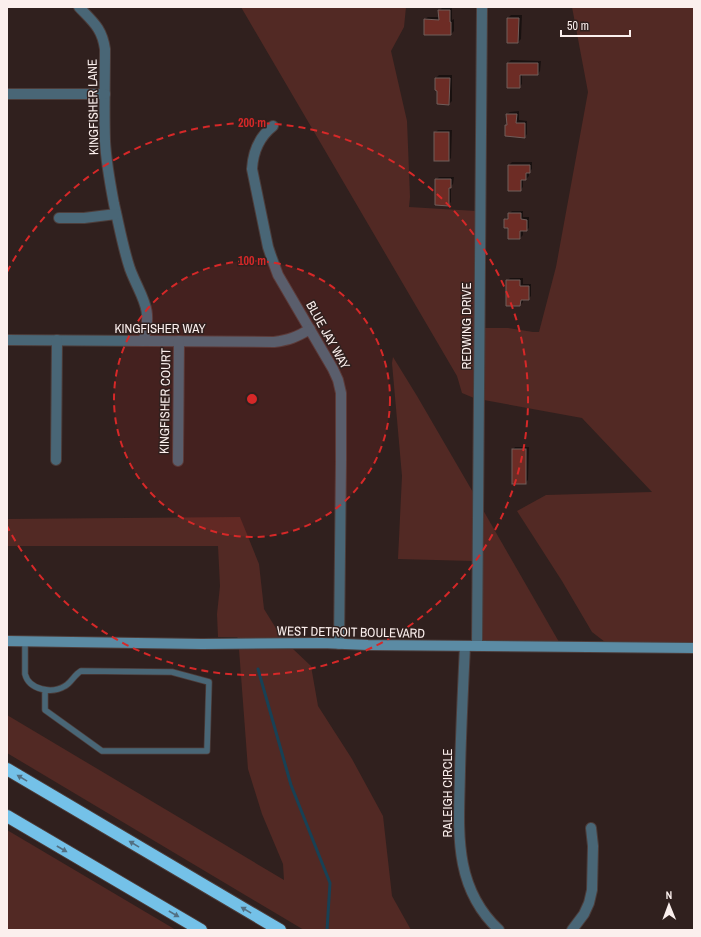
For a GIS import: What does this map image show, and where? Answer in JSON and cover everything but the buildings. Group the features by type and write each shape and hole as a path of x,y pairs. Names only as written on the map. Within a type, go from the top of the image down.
{"highway":[{"path":"7,769 280,930"},
{"path":"7,816 201,930"}],"street":[{"name":"KINGFISHER LANE","path":"79,7 101,32 106,49 105,142 107,169 126,257 146,305 147,323 143,341"},
{"name":"REDWING DRIVE","path":"477,646 482,7"},
{"path":"7,94 105,94"},
{"name":"BLUE JAY WAY","path":"273,126 261,137 252,160 252,168 271,256 278,275 333,369 338,380 340,393 341,461 339,644"},
{"path":"59,218 84,218 116,214"},
{"name":"KINGFISHER WAY","path":"7,340 274,342 286,341 298,337 310,330"},
{"path":"56,460 57,340"},
{"name":"KINGFISHER COURT","path":"178,461 179,341"},
{"name":"WEST DETROIT BOULEVARD","path":"7,641 694,648"},
{"name":"RALEIGH CIRCLE","path":"465,646 460,748 460,847 467,877 479,906 499,930"},
{"path":"572,930 584,914 589,903 592,890 593,846 591,828"}],"lane":[{"path":"25,642 26,679 33,686 45,690 58,689 65,686 81,671 172,672 209,682 207,751 102,751 45,710 45,690"}],"shaded area":[{"path":"241,7 406,7 404,27 391,51 407,121 410,197 409,207 476,211 474,398 462,393 457,376"},
{"path":"572,7 694,7 694,643 605,642 592,632 562,581 517,511 546,495 652,492 582,418 484,400 484,328 508,328 539,332 556,267 588,92"},
{"path":"393,357 474,494 473,561 398,559 402,476 392,363"},
{"path":"483,510 559,642 482,641"},
{"path":"240,517 259,564 264,609 282,638 218,637 217,614 220,586 218,546 8,546 7,550 7,519"},
{"path":"239,649 293,649 311,666 318,706 352,759 383,816 392,896 411,930 304,930 7,753 7,715 284,880 283,864 262,814 248,769"},
{"path":"7,830 176,930 7,930"}],"waterway":[{"path":"258,669 291,785 330,883 327,930"}]}
